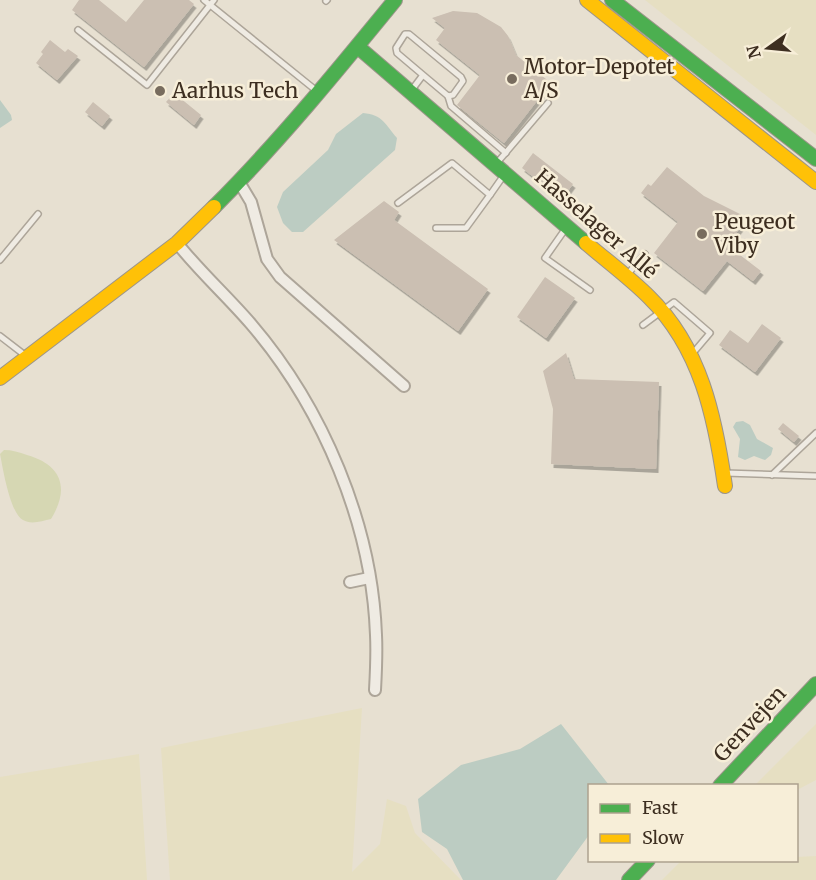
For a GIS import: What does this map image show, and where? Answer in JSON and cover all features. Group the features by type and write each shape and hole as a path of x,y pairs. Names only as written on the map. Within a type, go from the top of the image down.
{"street":[{"path":"0,378 177,243 239,182 319,94 395,0"},
{"path":"587,0 816,182"},
{"path":"612,0 816,159"},
{"name":"Hasselager Allé","path":"358,47 650,298 678,332 692,354 708,404 724,479"},
{"path":"239,182 251,202 267,259 280,277 405,386"},
{"path":"177,243 192,263 251,324 286,370 313,414 348,492 369,578 376,634 375,690"},
{"path":"350,582 369,578"},
{"name":"Genvejen","path":"722,784 814,686"},
{"path":"629,880 647,862"}],"lane":[{"path":"204,0 212,2 319,94"},
{"path":"78,30 147,85 212,2"},
{"path":"448,96 453,95 463,81 461,77 409,34 405,34 396,48 397,53 448,96 451,105 506,153"},
{"path":"410,92 423,75"},
{"path":"436,228 466,228 490,195 506,153 548,103"},
{"path":"398,203 452,163 490,195"},
{"path":"0,260 38,214"},
{"path":"567,226 545,258 590,290"},
{"path":"626,276 645,254"},
{"path":"643,324 662,313 674,302 710,333 692,354"},
{"path":"0,336 28,357"},
{"path":"772,475 816,433"},
{"path":"724,479 772,475 816,476"}],"shaded area":[{"path":"645,0 816,0 816,135"},
{"path":"0,100 12,120 0,128"},
{"path":"363,113 375,116 386,124 397,138 395,150 303,232 292,232 283,223 277,207 283,192 328,150 336,134"},
{"path":"743,421 750,425 757,439 773,448 771,455 765,460 754,456 745,460 738,457 740,439 733,427 736,422"},
{"path":"362,708 352,872 380,844 387,799 406,806 415,833 461,880 170,880 161,748"},
{"path":"561,724 608,784 588,784 588,836 556,880 463,880 447,849 422,832 418,799 461,765 520,749"},
{"path":"816,724 816,780 798,789 798,784 756,784"},
{"path":"139,754 147,880 0,880 0,777"},
{"path":"816,856 816,880 662,880 680,862 798,862 798,857"}],"green space":[{"path":"4,450 39,459 55,471 61,488 57,508 51,519 29,522 18,516 5,480 0,454"}],"building":[{"path":"79,0 99,0 126,22 144,0 189,0 194,4 144,67 72,10"},
{"name":"Motor-Depotet A/S","path":"453,11 477,13 501,27 508,36 516,55 551,83 504,143 457,105 480,75 436,40 445,28 432,18"},
{"path":"50,40 65,52 68,49 78,56 57,80 36,63"},
{"path":"174,93 201,115 194,125 166,102"},
{"path":"93,102 110,116 102,126 85,112"},
{"path":"533,153 573,184 562,199 522,168"},
{"name":"Peugeot Viby","path":"667,167 704,196 748,218 727,245 761,271 753,281 727,261 703,291 654,253 678,222 641,193 648,184 651,186"},
{"path":"384,201 399,212 394,220 488,289 458,331 334,240"},
{"path":"545,277 575,298 546,338 517,317"},
{"path":"762,324 781,338 755,372 719,345 730,330 748,343"},
{"path":"566,353 574,379 659,382 656,469 551,464 553,409 543,371"},
{"path":"783,423 799,436 794,442 778,429"}],"traffic: fast":[{"path":"214,207 285,132 395,0"},
{"path":"612,0 816,159"},
{"path":"358,47 586,243"},
{"path":"722,784 816,684"},
{"path":"629,880 646,862"}],"traffic: slow":[{"path":"587,0 816,182"},
{"path":"0,378 177,243 214,207"},
{"path":"586,243 649,297 667,317 681,338 703,385 716,435 725,486"}],"place":[{"name":"Motor-Depotet A/S","path":"512,79"},
{"name":"Aarhus Tech","path":"160,91"},
{"name":"Peugeot Viby","path":"702,234"}]}
